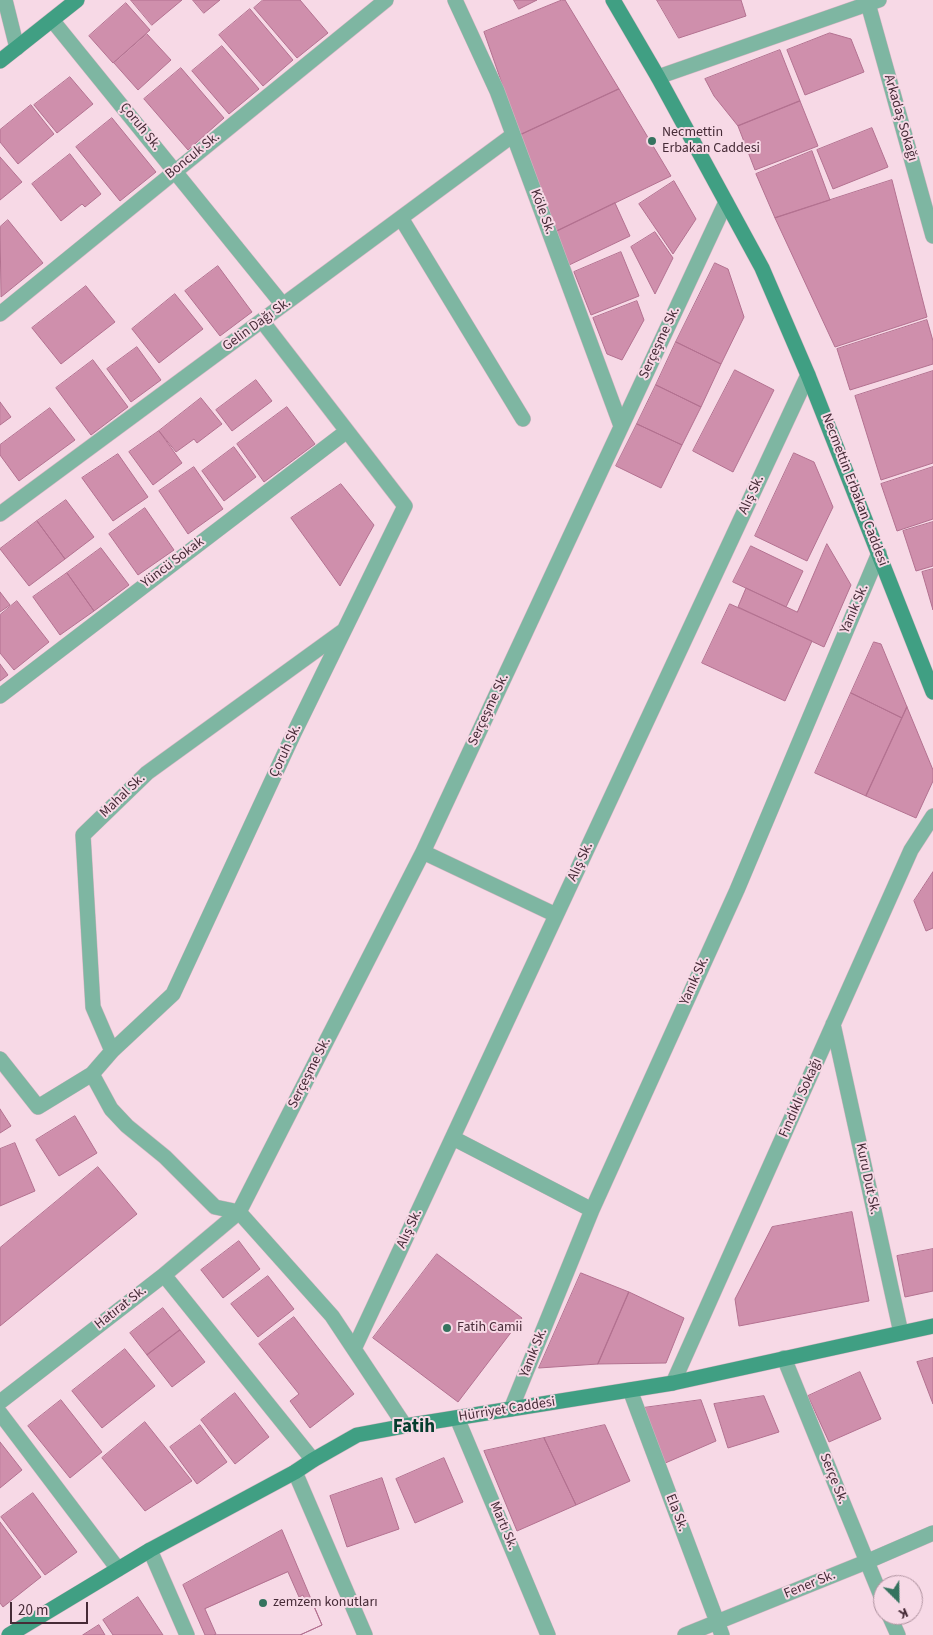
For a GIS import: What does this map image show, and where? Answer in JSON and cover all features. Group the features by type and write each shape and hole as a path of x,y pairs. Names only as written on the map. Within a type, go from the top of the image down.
{"street":[{"path":"5,0 17,48"},
{"path":"0,61 77,0"},
{"name":"Boncuk Sk.","path":"0,314 386,0"},
{"name":"Köle Sk.","path":"455,0 497,91 622,426"},
{"name":"Necmettin Erbakan Caddesi","path":"613,0 658,77 762,268 808,375 933,692"},
{"path":"658,77 871,1"},
{"name":"Arkadaş Sokağı","path":"871,1 933,236"},
{"name":"Çoruh Sk.","path":"52,20 283,305"},
{"name":"Gelin Dağı Sk.","path":"0,514 513,136"},
{"name":"Serçeşme Sk.","path":"239,1212 423,852 726,202"},
{"path":"401,218 523,419"},
{"name":"Çoruh Sk.","path":"0,1059 38,1107 92,1074 112,1051 172,994 294,733 405,506 262,321"},
{"name":"Alış Sk.","path":"354,1349 808,375"},
{"name":"Yüncü Sokak","path":"0,696 347,431"},
{"name":"Yanık Sk.","path":"512,1409 592,1210 737,890 878,553"},
{"name":"Mahal Sk.","path":"112,1051 93,1007 83,835 147,773 344,631"},
{"name":"Fındıklı Sokağı","path":"673,1383 911,850 933,816"},
{"path":"423,852 556,916"},
{"name":"Kuru Dut Sk.","path":"833,1024 901,1333"},
{"path":"92,1074 111,1109 127,1126 165,1157 215,1207 239,1212 332,1316 405,1426"},
{"path":"452,1138 592,1210"},
{"name":"Hatırat Sk.","path":"0,1402 164,1275 239,1212"},
{"path":"164,1275 313,1460"},
{"name":"Hürriyet Caddesi","path":"8,1635 150,1550 295,1472 358,1435 673,1383 933,1326"},
{"name":"Serçe Sk.","path":"784,1358 873,1578"},
{"name":"Ela Sk.","path":"630,1390 720,1629"},
{"path":"0,1413 118,1569"},
{"name":"Martı Sk.","path":"457,1418 548,1635"},
{"path":"295,1472 365,1635"},
{"name":"Fener Sk.","path":"685,1635 720,1629 933,1533"},
{"path":"150,1550 187,1635"}],"building":[{"path":"131,0 182,0 152,25"},
{"path":"193,0 220,0 204,13"},
{"path":"263,0 300,0 328,33 297,58 254,8"},
{"path":"514,0 537,0 519,9"},
{"path":"565,0 619,89 520,135 484,32"},
{"path":"657,0 741,0 746,16 679,38"},
{"path":"126,3 150,30 113,63 89,36"},
{"path":"250,9 293,60 263,86 219,35"},
{"path":"830,33 851,39 864,72 805,95 787,50"},
{"path":"147,34 171,60 138,90 114,63"},
{"path":"222,46 259,89 229,114 192,71"},
{"path":"780,50 800,101 738,126 714,96 705,79"},
{"path":"181,68 224,118 188,150 144,99"},
{"path":"70,77 93,104 57,133 34,105"},
{"path":"619,89 671,176 555,232 520,135"},
{"path":"800,101 818,146 755,170 738,126"},
{"path":"31,105 54,134 18,164 0,142 0,130"},
{"path":"112,118 156,172 120,201 76,147"},
{"path":"872,128 888,167 833,189 817,150"},
{"path":"812,151 830,200 775,218 756,174"},
{"path":"70,154 101,194 85,207 82,204 61,221 32,184"},
{"path":"0,157 22,182 0,200"},
{"path":"892,180 927,317 835,347 775,218"},
{"path":"674,181 696,219 673,254 639,204"},
{"path":"615,203 630,236 567,266 555,232"},
{"path":"8,220 43,263 1,297 0,227"},
{"path":"655,232 673,258 655,294 631,247"},
{"path":"621,252 639,296 591,315 574,272"},
{"path":"715,263 728,269 744,317 721,364 676,342"},
{"path":"218,266 252,312 220,336 185,291"},
{"path":"86,286 115,322 61,364 32,328"},
{"path":"175,294 203,329 159,363 132,329"},
{"path":"637,301 644,320 622,360 607,354 593,318"},
{"path":"927,320 933,341 933,364 850,390 837,349"},
{"path":"676,342 721,364 701,407 656,385"},
{"path":"137,347 161,380 131,402 107,369"},
{"path":"93,360 128,407 91,435 56,388"},
{"path":"735,370 774,390 733,472 693,451"},
{"path":"933,371 933,463 881,480 855,396"},
{"path":"256,380 272,401 232,431 216,410"},
{"path":"656,385 701,407 682,445 637,424"},
{"path":"201,398 222,424 197,443 194,439 176,452 159,431"},
{"path":"0,402 11,417 0,425"},
{"path":"287,407 315,444 264,482 237,444"},
{"path":"50,408 75,440 19,481 0,455 0,445"},
{"path":"637,424 682,445 661,488 616,466"},
{"path":"159,431 182,463 153,485 129,452"},
{"path":"234,447 256,477 224,501 202,471"},
{"path":"794,453 814,462 833,507 807,561 755,536"},
{"path":"118,454 148,497 113,521 82,478"},
{"path":"194,467 223,509 188,534 159,491"},
{"path":"933,467 933,519 897,531 881,484"},
{"path":"341,484 374,525 340,586 291,518"},
{"path":"66,500 94,537 65,559 37,521"},
{"path":"145,508 174,550 138,575 109,534"},
{"path":"37,521 65,559 29,586 0,549"},
{"path":"933,522 933,566 916,571 903,531"},
{"path":"827,544 851,585 824,647 738,607 746,588 797,612"},
{"path":"751,546 803,571 786,607 733,582"},
{"path":"101,548 129,585 94,611 67,573"},
{"path":"933,569 933,610 922,572"},
{"path":"67,573 94,611 60,635 33,597"},
{"path":"0,592 10,605 0,612"},
{"path":"17,601 49,642 14,670 0,653 0,615"},
{"path":"730,604 812,641 785,701 702,663"},
{"path":"874,642 881,644 907,707 902,718 851,693"},
{"path":"0,664 8,675 0,681"},
{"path":"851,693 902,718 866,796 815,773"},
{"path":"907,707 933,770 933,781 916,818 866,796"},
{"path":"933,872 933,928 926,931 914,901"},
{"path":"0,1109 11,1126 0,1133"},
{"path":"75,1116 97,1153 59,1176 36,1140"},
{"path":"15,1143 35,1191 0,1206 0,1149"},
{"path":"98,1167 137,1214 0,1326 0,1248"},
{"path":"852,1212 869,1301 739,1326 735,1299 772,1227"},
{"path":"239,1241 260,1269 223,1298 201,1270"},
{"path":"933,1249 933,1291 905,1297 897,1256"},
{"name":"Fatih Camii","path":"437,1254 522,1318 458,1402 373,1338"},
{"path":"581,1273 629,1292 598,1364 539,1368"},
{"path":"268,1276 294,1309 258,1337 231,1304"},
{"path":"629,1292 684,1318 666,1363 598,1364"},
{"path":"163,1308 180,1330 147,1355 130,1333"},
{"path":"294,1317 354,1394 310,1428 290,1401 299,1394 259,1344"},
{"path":"180,1330 205,1362 172,1387 147,1355"},
{"path":"125,1349 155,1386 102,1428 72,1391"},
{"path":"933,1358 933,1404 917,1362"},
{"path":"860,1372 881,1419 829,1442 808,1396"},
{"path":"235,1393 269,1437 235,1464 201,1420"},
{"path":"764,1396 779,1432 728,1448 714,1404"},
{"path":"61,1400 102,1452 70,1478 28,1426"},
{"path":"701,1400 716,1441 663,1464 643,1408"},
{"path":"145,1422 192,1481 145,1511 102,1458"},
{"path":"200,1425 227,1462 197,1484 170,1447"},
{"path":"605,1425 630,1481 576,1505 544,1438"},
{"path":"544,1438 576,1505 517,1531 484,1451"},
{"path":"0,1442 22,1470 0,1488"},
{"path":"444,1458 463,1502 415,1523 396,1479"},
{"path":"382,1478 399,1529 347,1547 330,1496"},
{"path":"33,1493 77,1552 45,1575 1,1517"},
{"path":"0,1522 41,1577 3,1607 0,1603"},
{"path":"282,1530 322,1625 300,1635 205,1635 183,1585"},
{"name":"zemzem konutları","path":"288,1572 299,1597 303,1595 307,1604 312,1602 322,1625 300,1635 214,1635 216,1634 205,1609"},
{"path":"138,1597 163,1635 113,1635 103,1620"},
{"path":"99,1625 105,1635 83,1635"}],"place":[{"name":"Necmettin Erbakan Caddesi","path":"652,141"},
{"name":"Fatih Camii","path":"447,1328"},
{"name":"zemzem konutları","path":"263,1603"}],"district":[{"name":"Fatih","path":"414,1428"}]}
